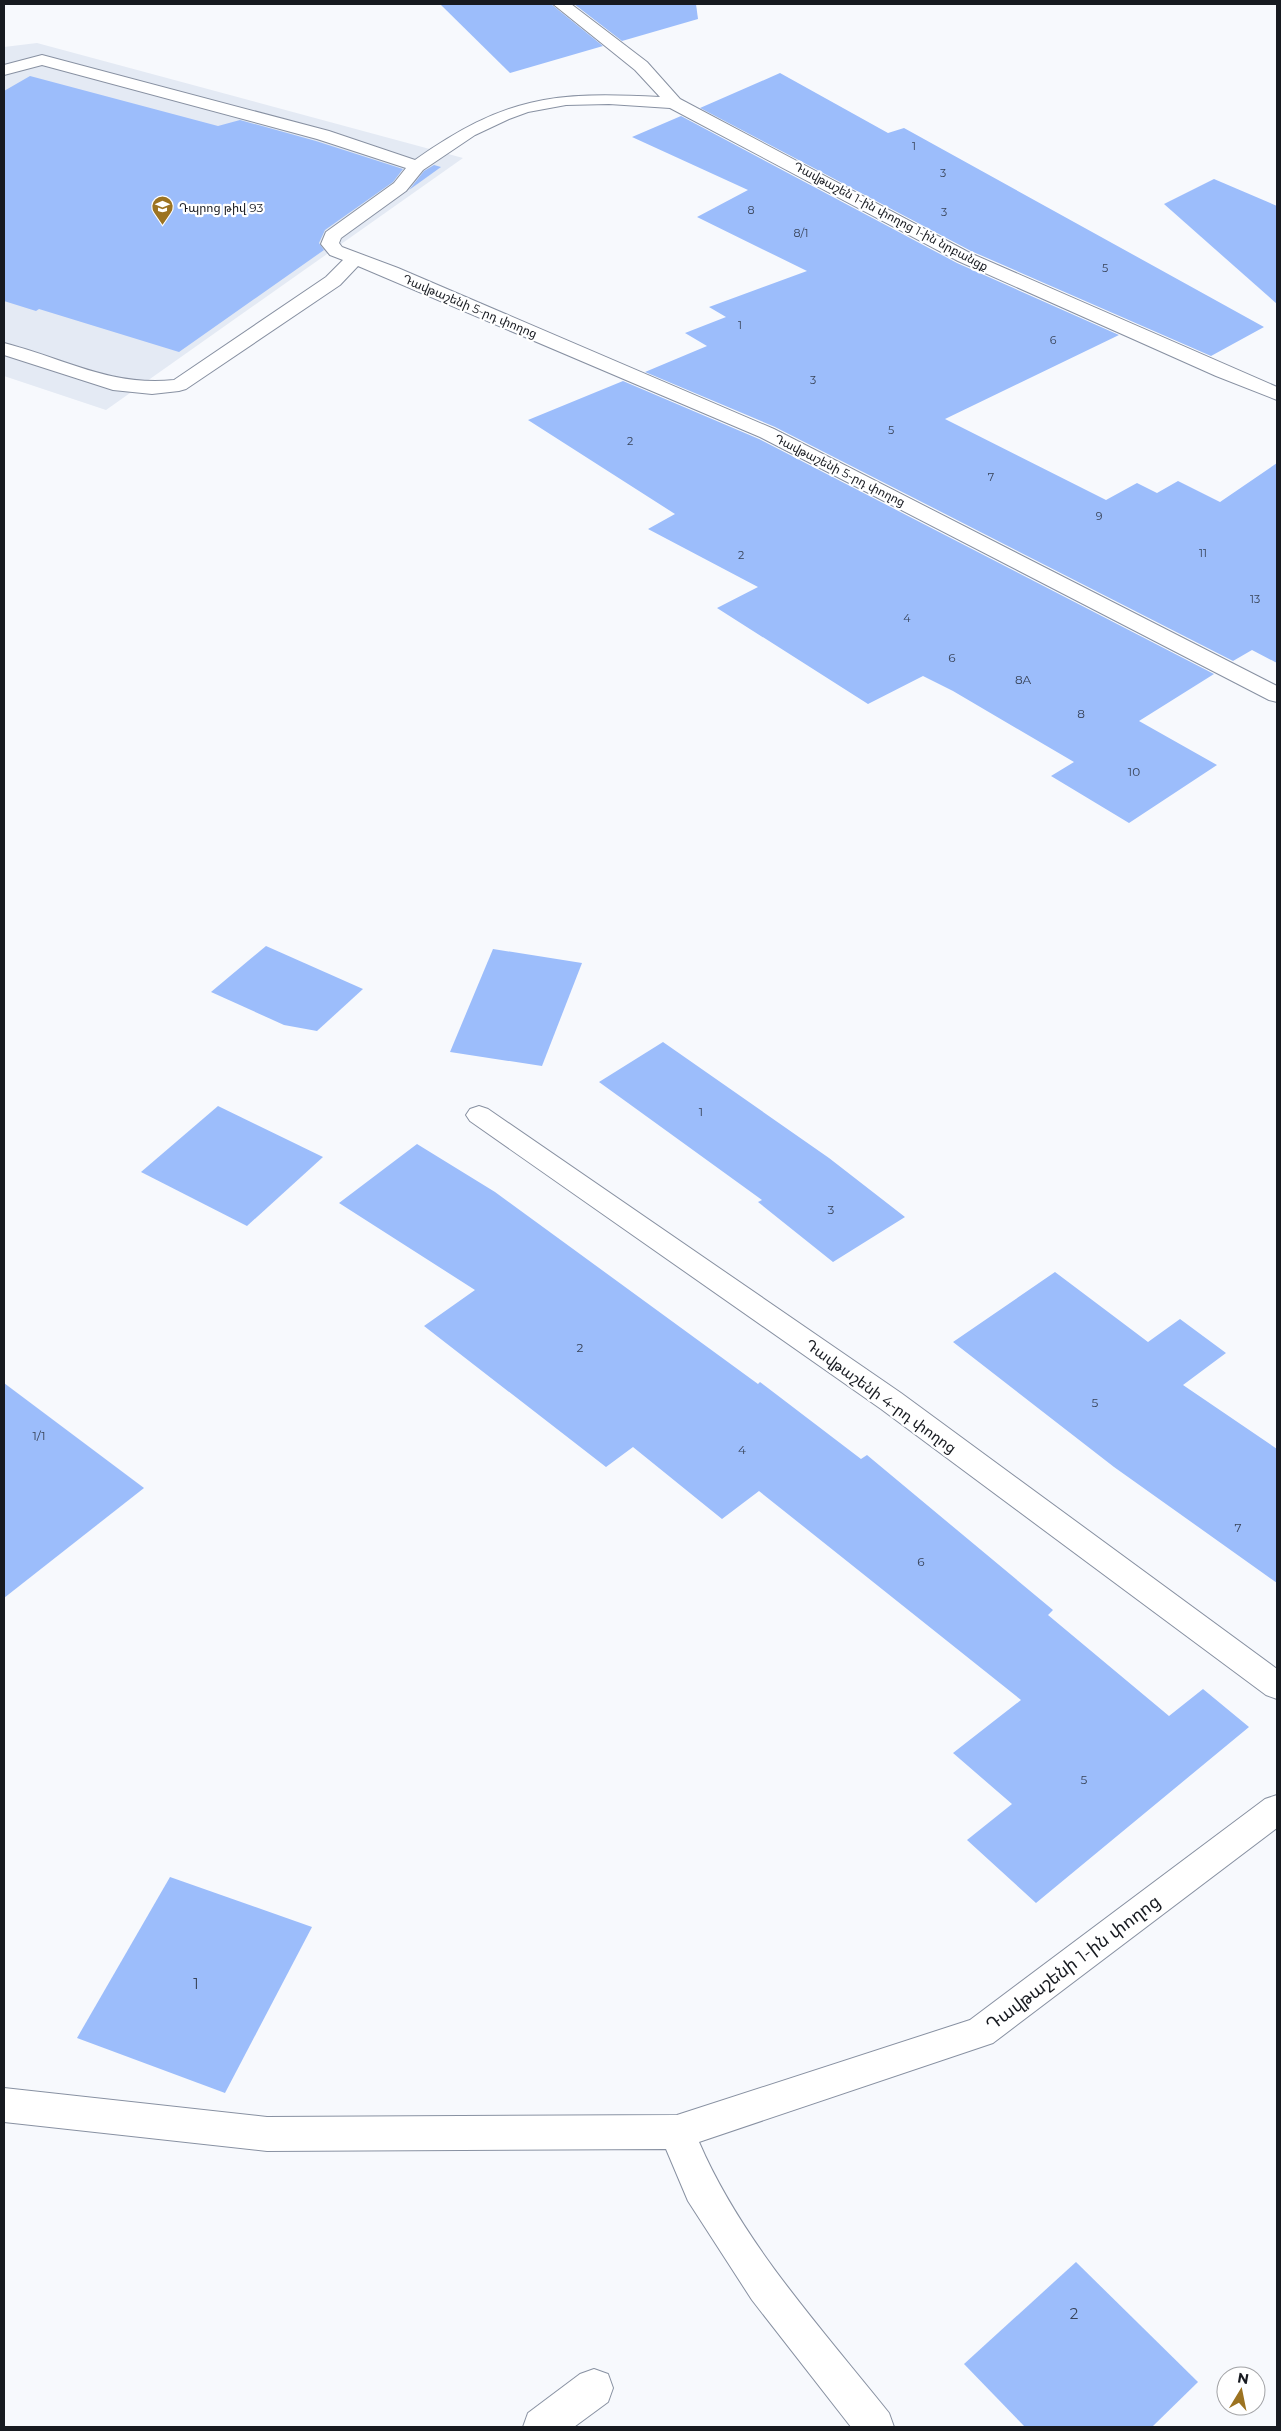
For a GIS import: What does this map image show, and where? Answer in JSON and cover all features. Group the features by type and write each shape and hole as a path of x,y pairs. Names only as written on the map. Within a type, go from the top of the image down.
{"street":[{"name":"Դավթաշեն 1-ին փողոց 1-ին նրբանցք","path":"561,4 641,66 674,103 964,257 1277,394"},
{"path":"4,70 42,60 323,135 417,166 458,138 504,114 550,102 594,98 674,103"},
{"name":"Դավթաշենի 5-րդ փողոց","path":"417,166 400,186 332,236 330,244 336,251 354,260 391,272 768,433 1277,695"},
{"path":"4,349 113,384 152,388 179,384 333,281 354,260"},
{"name":"Դավթաշենի 4-րդ փողոց","path":"479,1115 891,1401 1277,1686"},
{"name":"Դավթաշենի 1-ին փողոց","path":"4,2105 267,2134 676,2132 981,2032 1277,1809"},
{"path":"676,2132 702,2189 765,2287 875,2427"},
{"path":"542,2427 594,2388"}],"shaded area":[{"path":"37,43 463,158 106,410 4,376 4,47"}],"building":[{"path":"440,4 551,4 603,46 510,73"},
{"path":"574,4 696,4 698,19 622,41"},
{"path":"780,73 888,133 904,128 1264,327 1211,356 971,251 700,108"},
{"path":"30,76 218,126 240,120 316,141 403,169 393,182 325,230 319,243 324,250 179,352 39,309 36,311 4,301 4,91"},
{"path":"681,116 957,263 1119,335 945,419 1106,500 1137,483 1157,493 1178,481 1220,502 1277,463 1277,663 1252,650 1233,661 775,427 645,372 707,346 685,333 726,317 709,307 807,271 697,217 748,190 632,137"},
{"path":"434,165 441,167 409,190 424,171"},
{"path":"1214,179 1277,206 1277,304 1164,204"},
{"path":"623,381 759,439 1214,674 1139,721 1217,765 1129,823 1051,776 1074,762 953,691 923,676 868,704 717,608 758,587 648,529 675,514 528,420"},
{"path":"266,946 363,989 317,1031 284,1025 211,992"},
{"path":"493,949 582,963 542,1066 450,1052"},
{"path":"663,1042 829,1158 905,1217 833,1262 758,1202 762,1200 599,1082"},
{"path":"218,1106 323,1157 247,1226 141,1172"},
{"path":"417,1144 495,1192 758,1384 760,1382 861,1459 867,1455 1053,1610 1048,1615 1169,1716 1203,1689 1249,1727 1036,1903 967,1840 1012,1804 953,1753 1021,1700 759,1491 722,1519 633,1447 606,1467 424,1326 475,1290 339,1203"},
{"path":"1055,1272 1148,1342 1180,1319 1226,1353 1183,1385 1277,1449 1277,1583 1114,1467 953,1342"},
{"path":"4,1383 144,1488 4,1598"},
{"path":"170,1877 312,1927 225,2093 77,2038"},
{"path":"1076,2262 1198,2382 1152,2427 1025,2427 964,2364"}],"place":[{"name":"Դպրոց թիվ 93","path":"163,226"}]}
